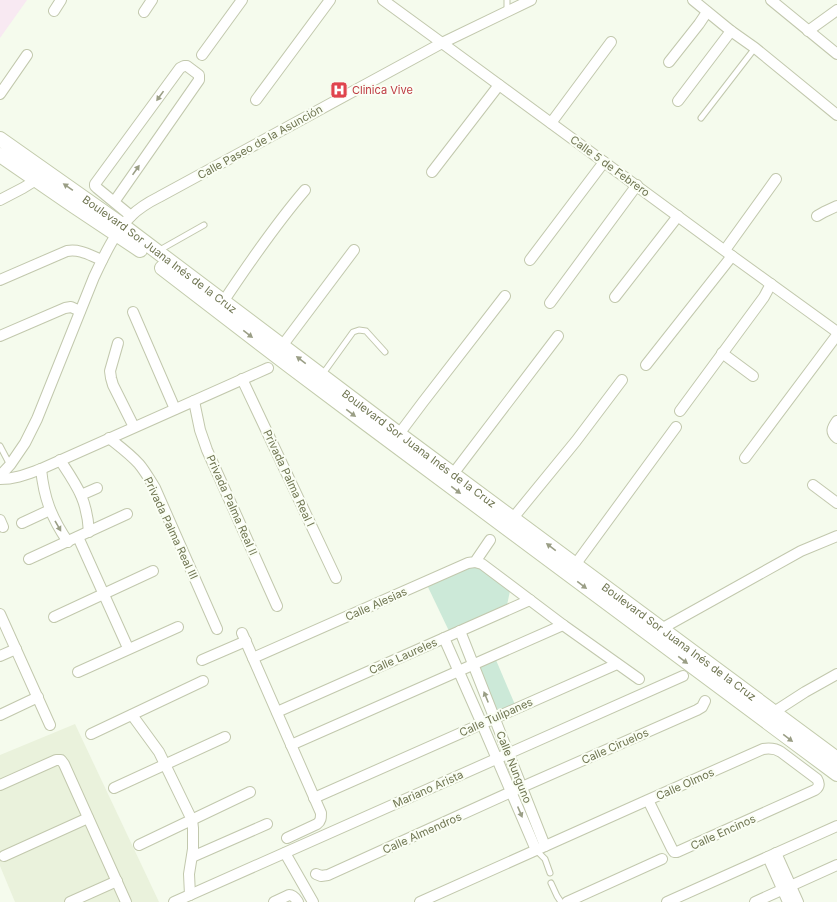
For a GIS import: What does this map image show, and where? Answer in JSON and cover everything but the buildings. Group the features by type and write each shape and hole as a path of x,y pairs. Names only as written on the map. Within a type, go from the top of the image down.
{"main road":[{"name":"Boulevard Sor Juana Inés de la Cruz","path":"0,139 123,225 399,434 837,759"},
{"name":"Boulevard Sor Juana Inés de la Cruz","path":"0,155 36,180 123,225 136,247 272,353 557,567 837,774"}],"street":[{"path":"54,11 61,0"},
{"path":"144,12 152,0"},
{"path":"202,55 242,0"},
{"path":"256,100 330,0"},
{"name":"Calle 5 de Febrero","path":"383,0 837,333"},
{"name":"Calle Paseo de la Asunción","path":"0,478 25,443 37,419 102,260 123,225 145,205 442,43 531,0"},
{"path":"693,0 837,115"},
{"path":"771,0 837,54"},
{"path":"808,31 837,10"},
{"path":"669,62 707,12"},
{"path":"678,101 731,30"},
{"path":"550,123 611,42"},
{"path":"0,94 27,55"},
{"path":"114,202 199,80 199,75 187,66 180,68 95,184 97,188 114,202 123,225"},
{"path":"432,172 499,85"},
{"path":"530,260 604,162"},
{"path":"646,365 729,253 776,179"},
{"path":"0,200 36,180"},
{"path":"550,303 637,186"},
{"path":"223,302 261,246 305,190"},
{"path":"817,216 837,206"},
{"path":"615,297 678,216"},
{"path":"0,280 67,251 75,250 83,252 102,260"},
{"path":"282,346 354,250"},
{"path":"680,411 764,297 771,284"},
{"path":"399,434 504,296"},
{"path":"0,336 65,308 71,307 80,311"},
{"path":"133,312 175,409"},
{"path":"745,458 837,333"},
{"path":"453,474 558,336"},
{"path":"118,343 110,371 111,378 134,427"},
{"path":"722,353 753,376"},
{"path":"0,478 16,478 41,469 268,368"},
{"name":"Privada Palma Real I","path":"242,379 336,578"},
{"path":"513,518 576,441 622,380"},
{"name":"Privada Palma Real II","path":"194,401 200,430 207,450 277,606"},
{"path":"837,421 832,429 832,432 837,438"},
{"path":"575,565 676,426"},
{"name":"Privada Palma Real III","path":"109,438 139,464 155,488 217,629"},
{"path":"60,460 75,483 86,507 89,532"},
{"path":"41,469 45,497 58,527 68,542"},
{"path":"813,485 837,503"},
{"path":"81,495 97,488"},
{"path":"22,523 50,510"},
{"path":"29,559 127,514"},
{"path":"661,629 801,551 837,536"},
{"path":"78,537 128,648"},
{"path":"490,540 475,562 482,564 563,625 639,679"},
{"name":"Calle Alesias","path":"253,658 468,563 475,562"},
{"path":"54,617 153,571"},
{"name":"Calle Laureles","path":"277,712 530,600"},
{"path":"0,614 50,725"},
{"path":"291,745 563,625"},
{"path":"78,672 178,626"},
{"name":"Calle Nunguno","path":"460,631 466,668 482,724 536,850"},
{"path":"202,660 244,637 321,813 320,821 317,824 287,838"},
{"name":"Calle Nunguno","path":"444,638 466,668 494,718 546,846"},
{"path":"0,656 16,649"},
{"name":"Calle Tulipanes","path":"314,798 618,664"},
{"path":"774,712 837,674"},
{"name":"Mariano Arista","path":"174,902 683,676"},
{"path":"91,734 203,681"},
{"path":"0,715 38,697"},
{"name":"Calle Ciruelos","path":"522,787 697,710 702,707 705,701"},
{"path":"132,714 166,764 192,820 193,894"},
{"path":"114,788 225,737"},
{"name":"Calle Olmos","path":"420,902 763,749 776,749 781,752 817,779 818,782"},
{"path":"0,785 56,760 61,760 126,902"},
{"name":"Calle Encinos","path":"648,800 672,849 674,852 678,852 815,790 818,788 818,782"},
{"name":"Calle Almendros","path":"319,875 328,875 522,787"},
{"path":"139,845 250,792"},
{"path":"4,856 88,818"},
{"path":"193,854 267,824"},
{"path":"667,902 837,826"},
{"path":"284,852 313,902"},
{"path":"772,855 786,887 798,902"},
{"path":"567,902 662,859"},
{"path":"755,902 837,865"},
{"path":"70,902 117,881"},
{"path":"786,887 788,902"},
{"path":"274,902 289,895 292,895 298,902"}],"lane":[{"path":"507,0 507,12"},
{"path":"701,118 755,48"},
{"path":"157,251 204,225"},
{"path":"322,376 353,332 359,330 366,331 385,352"},
{"path":"0,446 10,465"},
{"path":"544,859 546,846"},
{"name":"Calle Nunguno","path":"536,850 544,859 550,873"},
{"path":"551,883 557,899 561,902"}],"shaded area":[{"path":"0,0 27,0 0,38"},
{"path":"473,564 510,591 507,605 449,631 427,585"},
{"path":"496,660 516,707 496,715 476,668"},
{"path":"75,724 159,902 15,902 0,866 0,755"}],"place":[{"name":"Clinica Vive","path":"339,90"}]}
